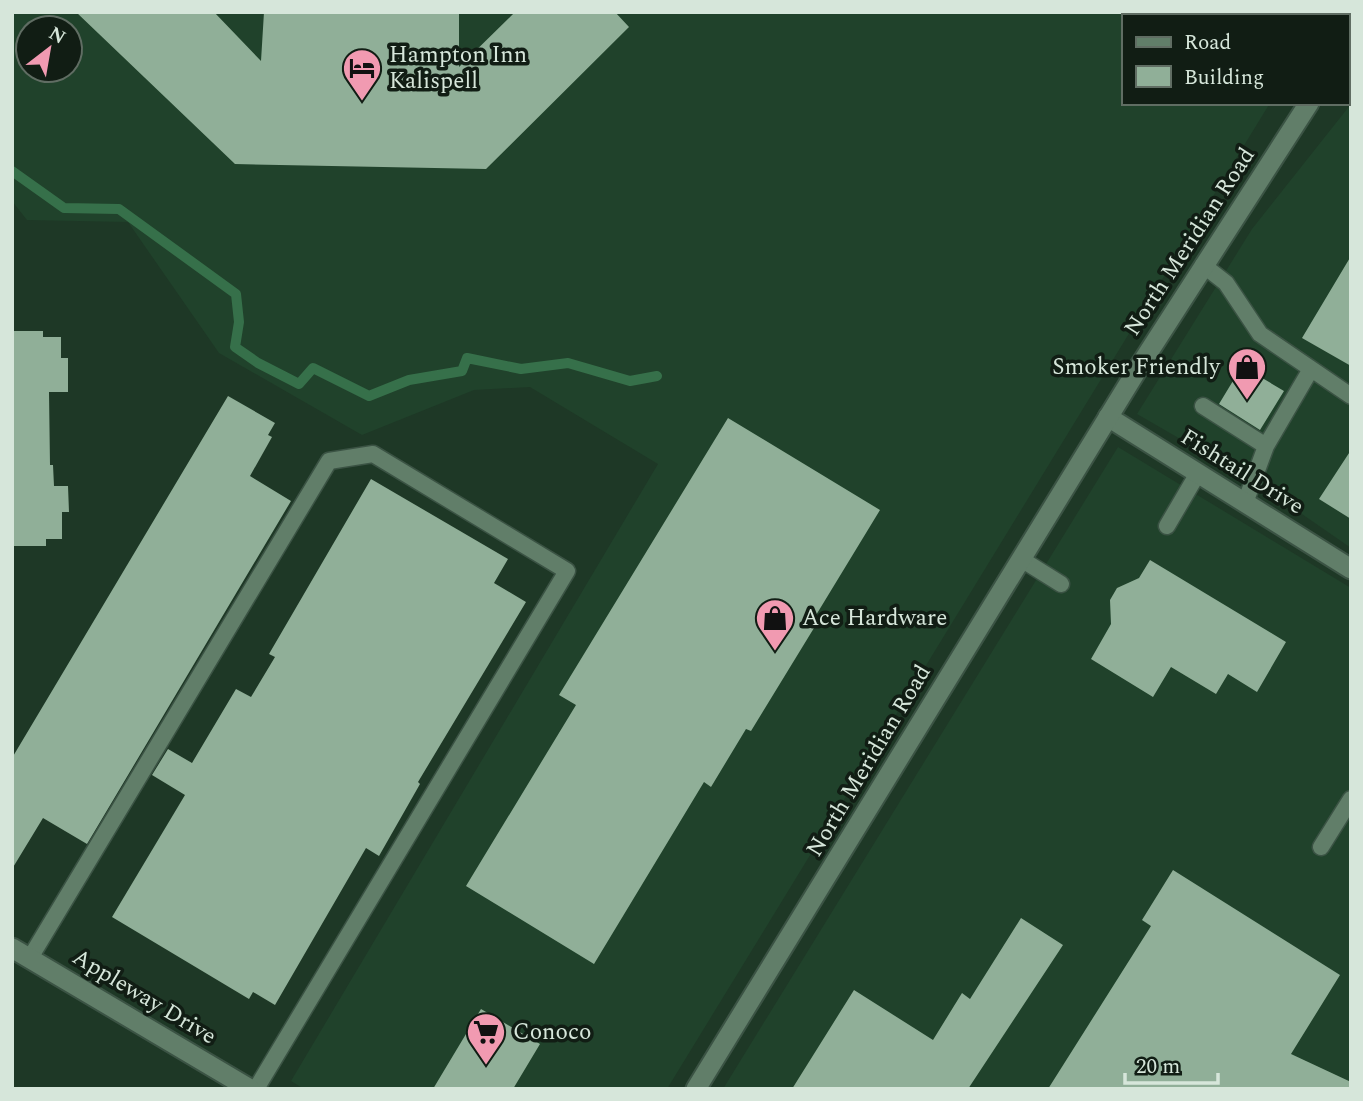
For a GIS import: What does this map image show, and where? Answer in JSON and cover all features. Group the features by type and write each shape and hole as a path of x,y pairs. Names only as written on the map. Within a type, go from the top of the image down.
{"street":[{"name":"North Meridian Road","path":"696,1089 1108,417 1308,105"},
{"name":"Fishtail Drive","path":"1108,417 1351,569"},
{"name":"Appleway Drive","path":"12,948 250,1089"}],"lane":[{"path":"1203,265 1226,283 1260,334 1351,397"},
{"path":"1245,503 1266,446 1311,369"},
{"path":"1203,406 1266,446"},
{"path":"30,958 329,461 373,454 567,571 256,1089"},
{"path":"1167,526 1198,473"},
{"path":"1021,559 1061,584"},
{"path":"1321,847 1351,799"}],"shaded area":[{"path":"12,12 1326,12 1122,14 1122,105 1269,105 667,1089 304,1089 291,1081 658,464 530,387 474,390 362,435 219,353 128,222 27,220 12,201"},
{"path":"1351,104 1351,548 1260,485 1137,414 1252,229"},
{"path":"1118,447 1351,588 1351,1089 723,1089"}],"building":[{"path":"76,12 214,12 261,61 264,12 459,12 459,67 515,12 615,12 629,27 486,169 235,164 84,20 84,14"},
{"path":"1351,256 1351,366 1302,338"},
{"path":"12,331 43,331 43,337 61,337 61,358 68,358 68,392 49,392 50,465 53,465 54,486 68,486 69,512 62,512 62,539 46,539 46,546 12,546"},
{"path":"1242,366 1284,391 1260,430 1219,404"},
{"path":"228,396 275,423 268,435 272,437 250,476 291,501 87,844 43,818 12,869 12,758"},
{"path":"728,418 880,510 810,625 814,628 751,731 746,729 711,787 704,782 594,964 466,886 576,705 559,695"},
{"path":"1351,450 1351,519 1319,499"},
{"path":"371,479 508,559 494,583 526,602 418,782 420,784 379,856 366,848 275,1005 253,992 249,999 112,917 185,795 152,775 168,749 192,763 236,689 251,697 275,657 269,654"},
{"path":"1150,560 1286,642 1257,692 1228,674 1216,694 1171,667 1153,697 1091,659 1111,624 1110,600 1117,588 1139,578"},
{"path":"1173,870 1340,975 1291,1054 1351,1082 1351,1089 1048,1089 1151,926 1142,920"},
{"path":"1021,918 1063,945 968,1089 792,1089 854,990 933,1040 962,993 970,999"},
{"name":"Conoco","path":"481,1009 540,1044 513,1089 433,1089"}],"waterway":[{"path":"12,171 64,208 119,209 236,294 239,322 235,347 258,363 299,384 313,368 369,396 409,380 462,371 467,358 521,369 568,363 630,381 657,376"}],"place":[{"name":"Hampton Inn Kalispell","path":"362,102"},
{"name":"Smoker Friendly","path":"1247,401"},
{"name":"Ace Hardware","path":"775,652"},
{"name":"Conoco","path":"486,1066"}]}
